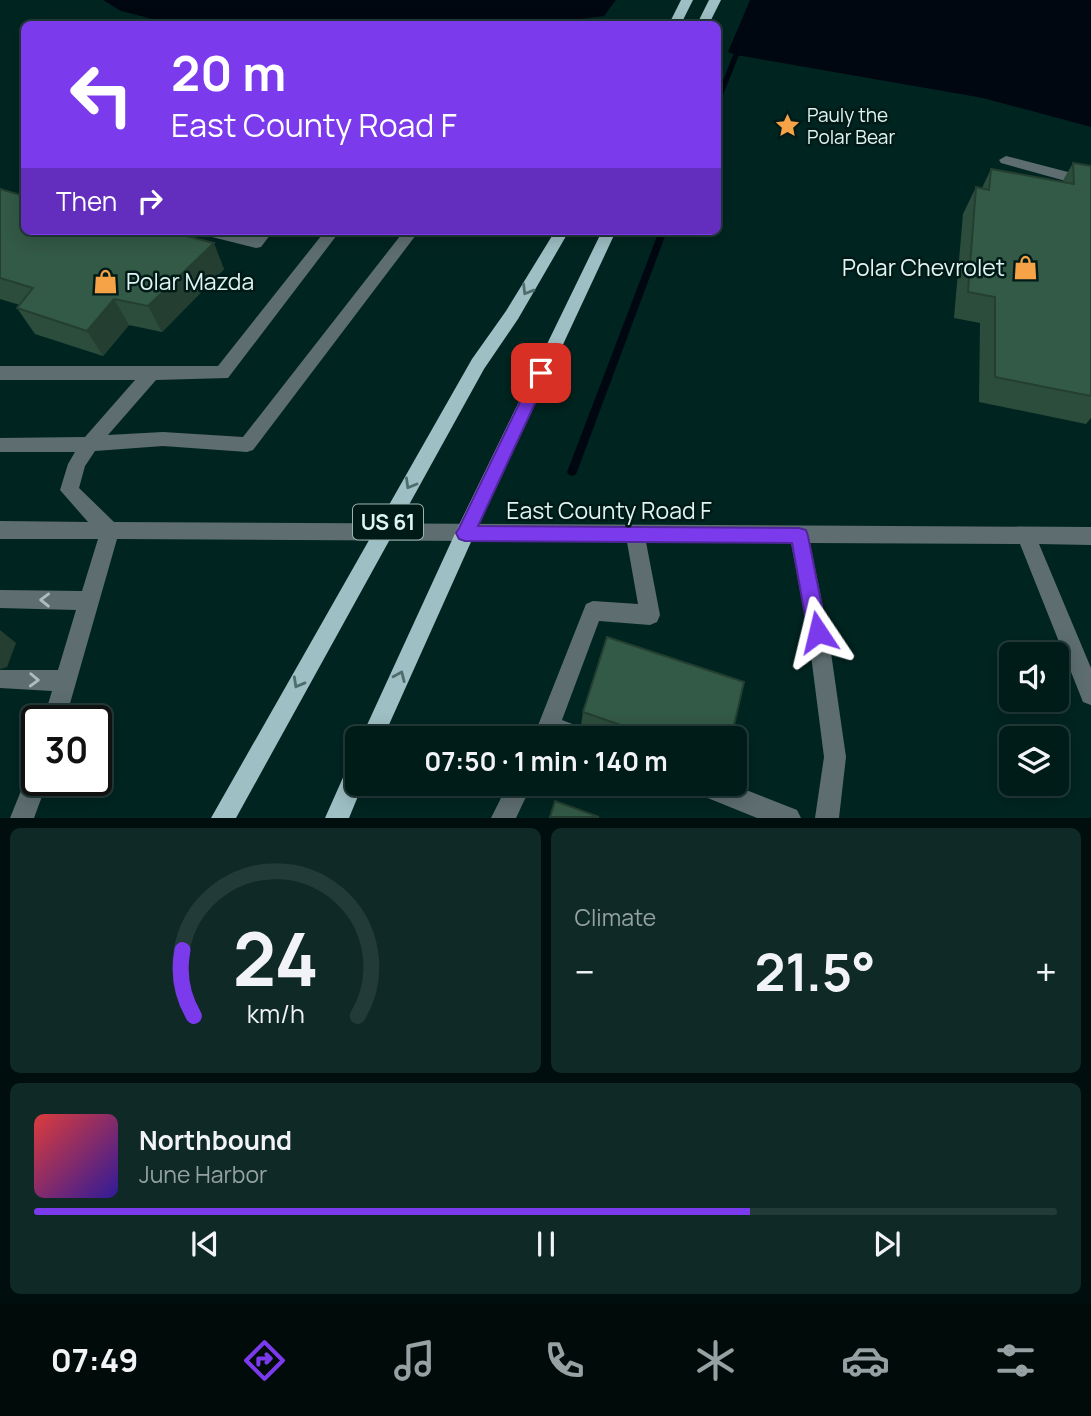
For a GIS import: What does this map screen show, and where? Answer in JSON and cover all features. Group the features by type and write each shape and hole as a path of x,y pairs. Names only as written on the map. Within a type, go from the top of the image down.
{"main road":[{"path":"676,21 687,0"},
{"path":"705,21 715,0"},
{"name":"US 61","path":"223,817 478,364 560,235"},
{"path":"377,726 465,533 607,235"},
{"path":"337,817 346,796"}],"street":[{"path":"1006,160 1091,183"},
{"path":"225,235 256,243 263,235"},
{"path":"0,373 222,373 330,235"},
{"path":"0,445 90,444 163,439 247,445 409,235"},
{"path":"58,705 110,531 69,490 77,464 90,444 152,372"},
{"name":"East County Road F","path":"0,530 1091,536"},
{"path":"550,726 593,611 650,615 635,534"},
{"path":"799,536 818,632 835,757 827,817"},
{"path":"1026,536 1091,694"},
{"path":"0,599 89,601"},
{"path":"3,679 65,681"},
{"path":"22,817 30,796"},
{"path":"503,817 514,796"},
{"path":"733,796 789,817"}],"shaded area":[{"path":"103,0 616,0 604,16 565,21 160,21 121,11"},
{"path":"750,0 1091,0 1091,127 983,98 728,52"}],"building":[{"name":"Polar Chevrolet","path":"1073,163 1091,166 1091,396 995,377 995,297 968,292 976,187 989,190 991,169 1074,184"},
{"name":"Polar Mazda","path":"0,189 21,195 21,235 182,235 214,243 148,306 114,299 87,331 17,308 33,288 0,278"},
{"path":"607,637 744,682 734,726 623,726 583,712"},
{"path":"555,801 599,817 550,817"}],"waterway":[{"path":"721,92 736,55"},
{"path":"572,472 661,235"}],"place":[{"name":"Pauly the Polar Bear","path":"787,126"},
{"name":"Polar Chevrolet","path":"1025,267"},
{"name":"Polar Mazda","path":"106,281"}],"route":[{"path":"541,373 465,533 799,536 818,632"}]}
